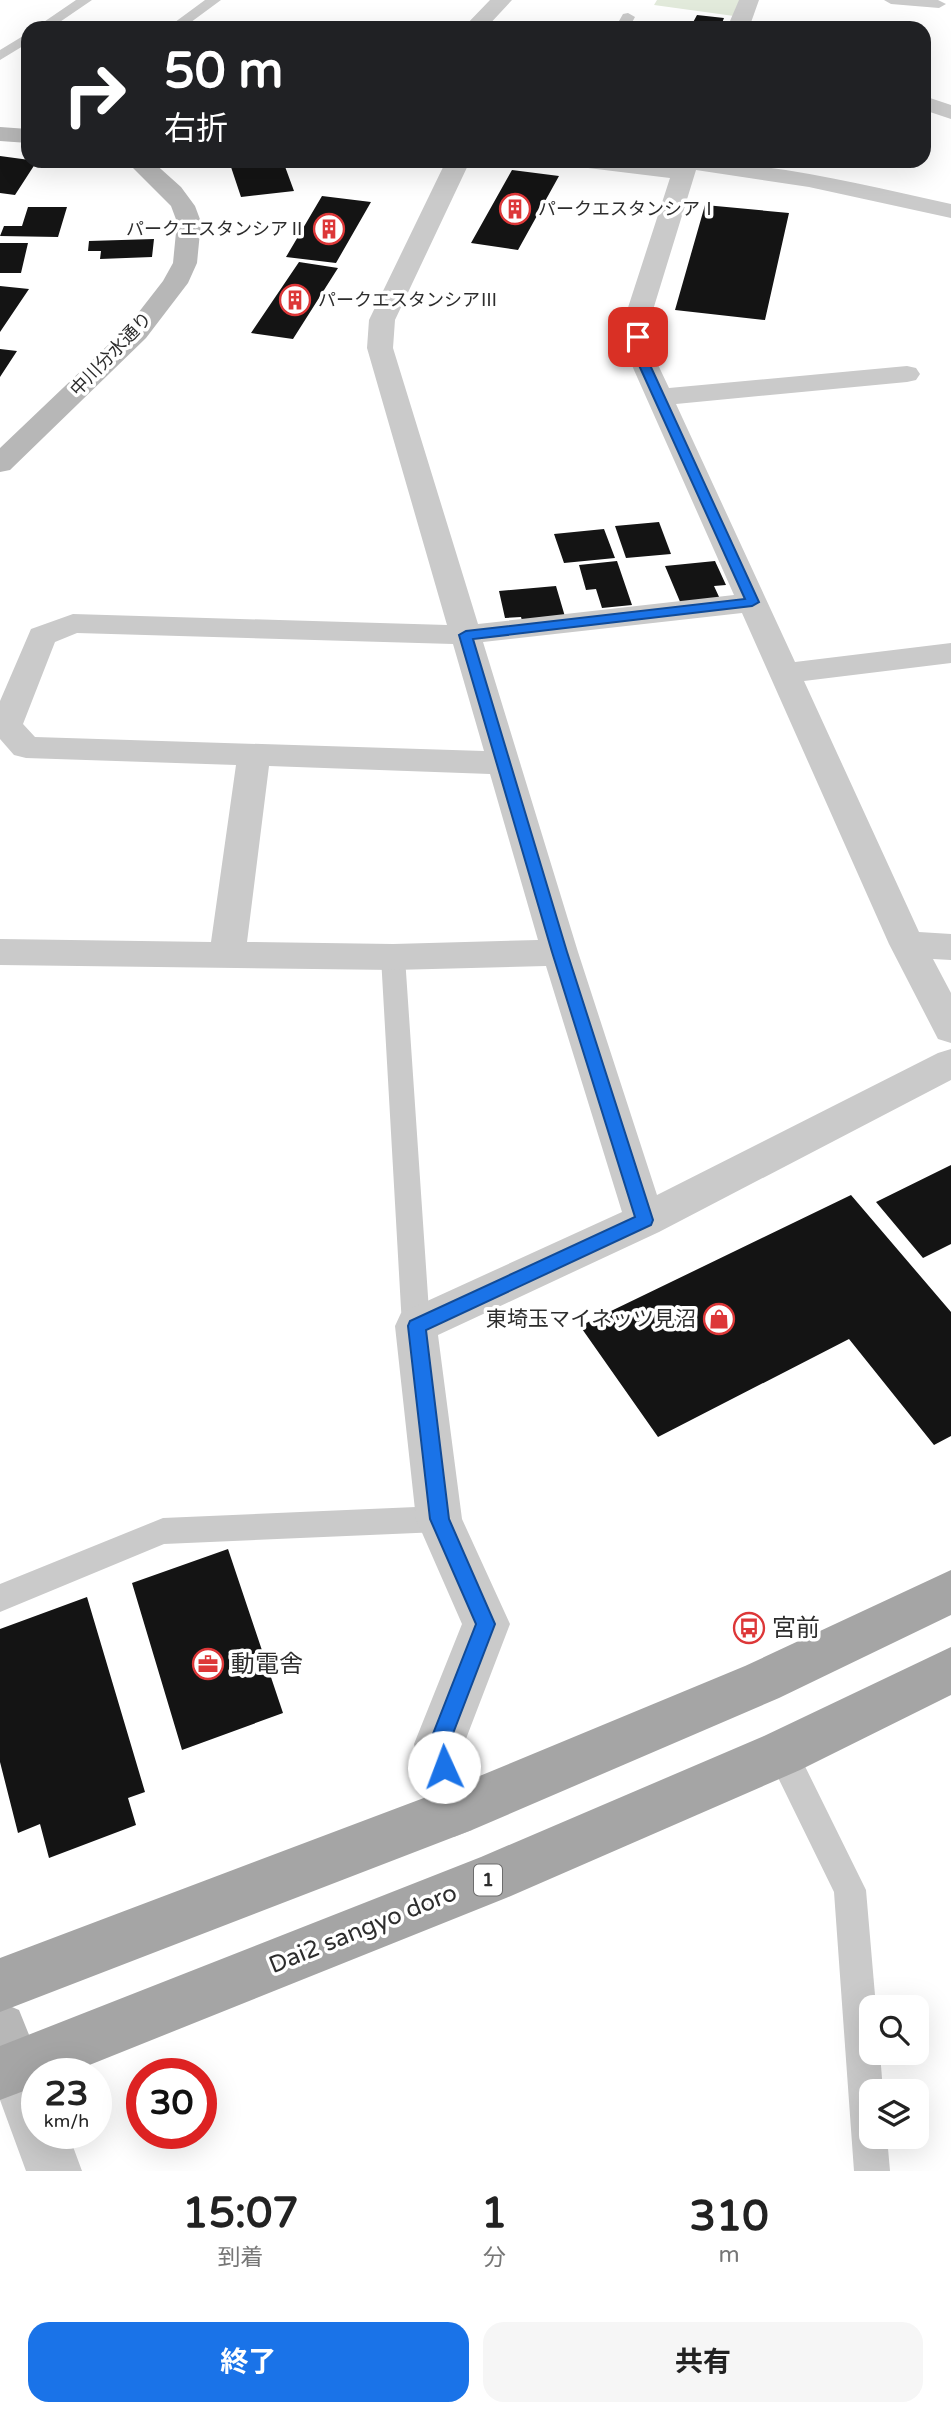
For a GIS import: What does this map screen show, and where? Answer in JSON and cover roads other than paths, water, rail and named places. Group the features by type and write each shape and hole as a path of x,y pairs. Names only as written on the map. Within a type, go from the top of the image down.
{"main road":[{"path":"0,1985 454,1812 762,1682 951,1592"},
{"name":"Dai2 sangyo doro","path":"5,2056 488,1880 782,1752 951,1670"}],"street":[{"path":"481,21 502,0"},
{"path":"741,21 749,0"},
{"path":"931,105 951,112"},
{"path":"0,134 21,136"},
{"name":"中川分水通り","path":"0,464 137,332 175,283 185,263 189,222 184,206 173,192 146,168"},
{"path":"455,168 382,320 380,348 560,952 645,1220"},
{"path":"686,168 636,323 639,352 907,944 951,1029"},
{"path":"704,168 809,180 951,211"},
{"path":"660,397 907,373"},
{"path":"503,763 26,747 6,726 42,636 73,622 466,635 752,602"},
{"path":"785,673 951,653"},
{"path":"227,956 254,754"},
{"path":"907,944 951,947"},
{"path":"0,952 393,957 560,952"},
{"path":"454,1812 439,1744 485,1624 439,1519 416,1326 645,1220 951,1063"},
{"path":"5,2056 21,2090"},
{"path":"46,2149 54,2171"}],"lane":[{"path":"53,21 85,0"},
{"path":"184,21 214,0"},
{"path":"891,0 939,4"},
{"path":"0,56 21,42"},
{"path":"0,56 19,60"},
{"path":"393,957 416,1326"},
{"path":"0,1598 163,1531 439,1519"},
{"path":"782,1752 850,1890 872,2171"}],"place":[{"name":"パークエスタンシアⅠ","path":"515,209"},
{"name":"パークエスタンシアⅡ","path":"329,229"},
{"name":"パークエスタンシアⅢ","path":"295,300"},
{"name":"東埼玉マイネッツ見沼","path":"719,1319"},
{"name":"宮前","path":"749,1628"},
{"name":"動電舎","path":"208,1664"}]}
